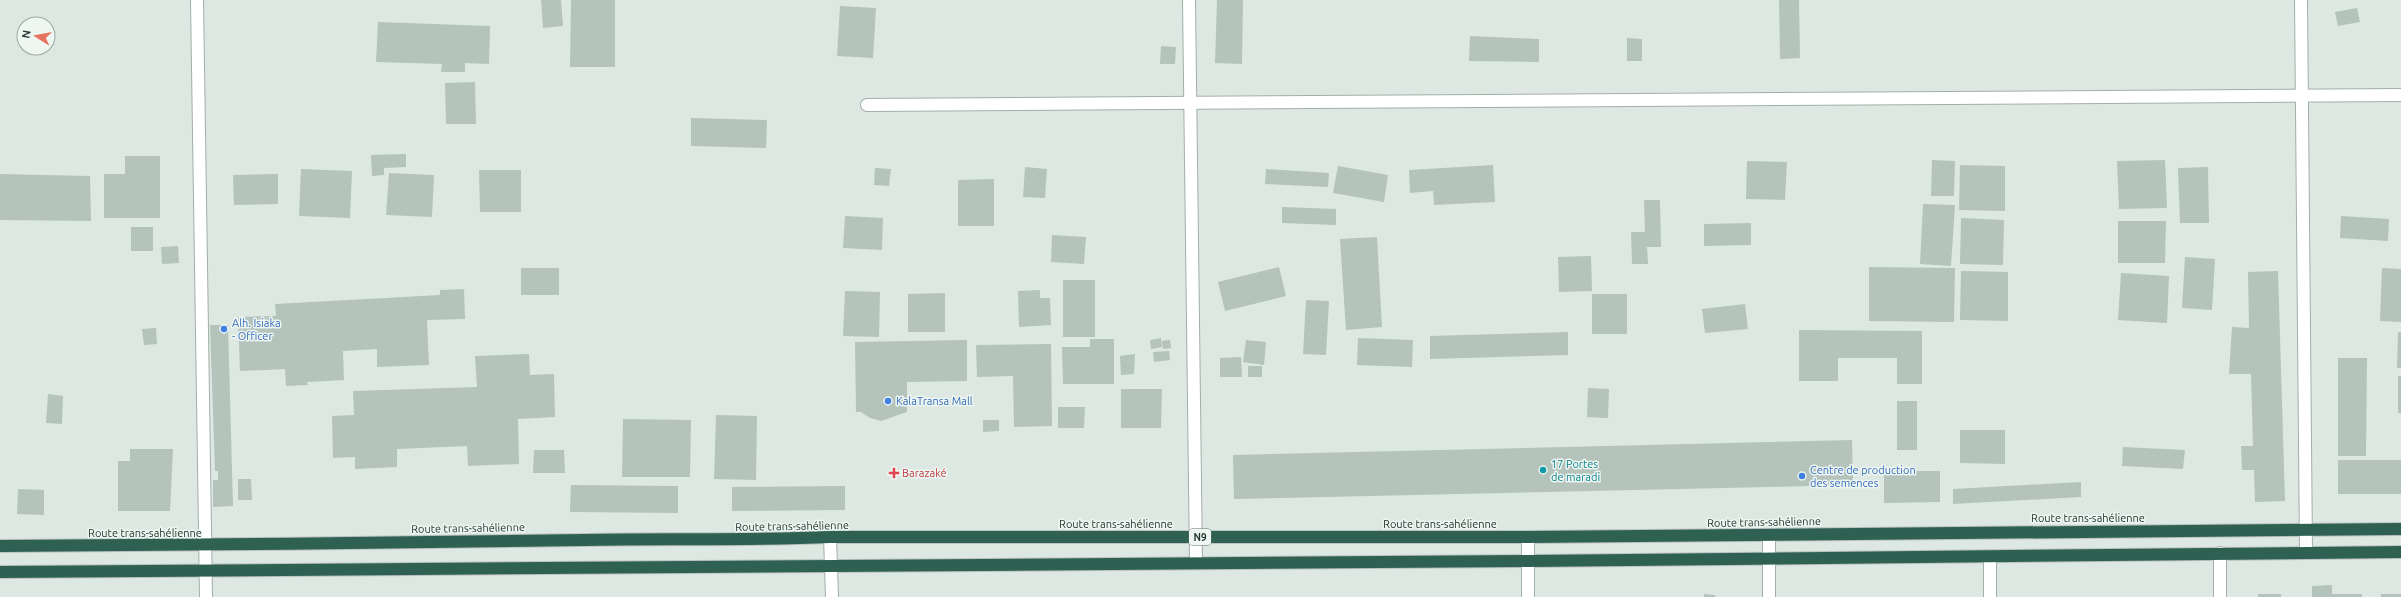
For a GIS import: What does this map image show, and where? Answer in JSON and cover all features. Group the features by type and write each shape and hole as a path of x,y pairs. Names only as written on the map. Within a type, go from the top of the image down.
{"highway":[{"name":"Route trans-sahélienne","path":"0,546 205,545 596,539 782,540 830,538 1195,537 1528,538 2401,529"},
{"path":"0,572 1769,559 2306,551 2401,552"}],"street":[{"path":"197,0 206,597"},
{"path":"1189,0 1189,103 1196,563"},
{"path":"2301,0 2306,551"},
{"path":"867,105 2401,95"},
{"path":"1769,535 1769,597"},
{"path":"830,538 832,597"},
{"path":"1528,538 1528,597"},
{"path":"2220,553 2220,597"},
{"path":"1990,556 1990,597"}],"building":[{"path":"541,0 561,0 563,26 543,28"},
{"path":"571,0 615,0 615,67 570,67"},
{"path":"1217,0 1243,0 1242,64 1215,63"},
{"path":"1779,0 1799,0 1800,58 1780,59"},
{"path":"840,6 876,8 873,58 837,56"},
{"path":"2357,8 2360,22 2338,26 2335,12"},
{"path":"378,22 490,26 489,64 465,63 465,72 441,72 442,64 376,62"},
{"path":"1470,36 1539,39 1539,62 1469,61"},
{"path":"1627,38 1642,39 1642,61 1627,61"},
{"path":"1161,46 1176,47 1175,64 1160,64"},
{"path":"475,82 476,124 446,124 445,83"},
{"path":"691,118 767,120 766,148 691,146"},
{"path":"406,154 406,167 384,168 384,175 372,176 371,155"},
{"path":"125,156 160,156 160,218 104,218 104,174 125,174"},
{"path":"1932,160 1955,161 1954,196 1931,196"},
{"path":"2165,160 2167,208 2119,209 2117,161"},
{"path":"1747,161 1787,162 1785,200 1746,199"},
{"path":"1493,165 1495,202 1434,205 1433,191 1410,193 1409,170"},
{"path":"1960,165 2005,166 2005,211 1959,210"},
{"path":"1338,166 1388,175 1384,202 1333,193"},
{"path":"1025,167 1047,169 1045,198 1023,197"},
{"path":"2208,167 2209,223 2180,223 2178,168"},
{"path":"875,168 891,169 889,186 874,185"},
{"path":"301,169 352,171 350,218 299,216"},
{"path":"1266,169 1329,173 1328,187 1265,184"},
{"path":"479,170 521,170 521,212 480,212"},
{"path":"389,173 434,175 432,217 386,215"},
{"path":"0,174 90,176 91,221 0,220"},
{"path":"278,174 278,204 234,205 233,175"},
{"path":"994,179 994,226 958,226 958,180"},
{"path":"1644,200 1660,200 1661,247 1647,247 1648,264 1632,264 1631,232 1645,232"},
{"path":"1923,204 1955,205 1951,266 1920,264"},
{"path":"1282,207 1336,209 1336,225 1282,223"},
{"path":"845,216 883,218 882,250 843,248"},
{"path":"2341,216 2389,219 2388,241 2340,238"},
{"path":"1961,218 2004,220 2003,265 1960,264"},
{"path":"2118,221 2166,221 2165,263 2118,263"},
{"path":"1751,223 1751,245 1704,246 1704,224"},
{"path":"131,227 153,227 153,251 131,251"},
{"path":"1052,235 1086,237 1084,264 1051,262"},
{"path":"1377,237 1382,327 1346,330 1340,239"},
{"path":"178,246 179,263 162,264 161,247"},
{"path":"1591,256 1592,291 1559,292 1558,257"},
{"path":"2185,257 2215,259 2212,310 2182,308"},
{"path":"1279,267 1286,296 1225,311 1218,282"},
{"path":"1869,267 1955,268 1954,322 1869,321"},
{"path":"521,268 559,268 559,295 521,295"},
{"path":"2382,268 2401,269 2401,322 2380,321"},
{"path":"1961,271 2008,272 2008,321 1960,320"},
{"path":"2278,271 2285,501 2255,502 2254,470 2242,470 2241,446 2253,446 2251,374 2229,374 2232,327 2249,328 2248,272"},
{"path":"2121,273 2169,276 2167,323 2118,320"},
{"path":"1063,280 1095,280 1095,337 1063,337"},
{"path":"464,289 465,319 427,320 429,365 377,367 377,349 343,351 344,380 307,382 308,385 286,386 285,369 240,371 238,317 276,316 275,304 440,295 440,290"},
{"path":"1040,290 1040,298 1050,298 1051,325 1019,327 1018,291"},
{"path":"845,291 880,292 879,337 843,336"},
{"path":"945,293 945,332 908,332 908,294"},
{"path":"1592,294 1627,294 1627,334 1592,334"},
{"path":"1306,300 1329,301 1326,355 1303,354"},
{"path":"1745,304 1748,329 1705,333 1702,309"},
{"path":"210,325 228,325 233,506 213,507 213,480 218,480 218,471 215,471"},
{"path":"156,328 157,344 144,345 142,329"},
{"path":"1799,330 1922,331 1922,384 1897,384 1897,358 1838,358 1838,381 1799,381"},
{"path":"1568,332 1568,355 1430,359 1430,336"},
{"path":"2398,332 2401,332 2401,368 2397,368"},
{"path":"1161,338 1162,347 1151,349 1150,340"},
{"path":"1358,338 1413,340 1412,367 1357,365"},
{"path":"1090,339 1114,339 1114,384 1063,384 1062,347 1090,347"},
{"path":"967,340 967,381 907,382 907,412 881,421 870,418 861,412 856,412 855,342"},
{"path":"1170,340 1171,348 1163,349 1162,341"},
{"path":"1246,340 1266,342 1264,365 1243,362"},
{"path":"1051,344 1052,426 1014,427 1013,376 977,377 976,345"},
{"path":"1169,351 1170,360 1154,362 1153,352"},
{"path":"529,354 530,375 554,374 555,417 518,419 519,464 468,466 467,446 397,449 397,467 355,469 355,457 333,458 332,416 354,415 353,391 477,387 475,356"},
{"path":"1135,354 1134,374 1121,375 1120,356"},
{"path":"1241,357 1242,377 1220,377 1220,358"},
{"path":"2338,358 2367,358 2366,456 2338,456"},
{"path":"1248,366 1262,366 1262,377 1248,377"},
{"path":"2398,376 2401,376 2401,413 2398,413"},
{"path":"1588,388 1609,389 1608,418 1587,417"},
{"path":"1121,389 1162,389 1161,428 1121,428"},
{"path":"48,394 63,396 62,424 46,423"},
{"path":"1897,401 1917,401 1917,450 1897,450"},
{"path":"1058,407 1085,407 1084,428 1058,428"},
{"path":"716,415 757,416 756,480 714,479"},
{"path":"623,419 691,420 690,477 622,477"},
{"path":"983,420 999,420 999,431 983,432"},
{"path":"1960,430 2005,430 2005,464 1960,463"},
{"name":"17 Portes de maradi","path":"1852,440 1853,485 1234,499 1233,455"},
{"path":"2123,447 2185,450 2183,469 2122,466"},
{"path":"130,449 173,449 170,511 118,511 118,461 130,461"},
{"path":"534,450 564,450 565,473 533,473"},
{"path":"2338,460 2401,460 2401,494 2338,494"},
{"path":"1884,471 1940,471 1940,502 1884,503"},
{"path":"238,479 251,479 252,500 238,500"},
{"path":"2081,482 2081,497 1953,504 1953,489"},
{"path":"571,485 678,486 678,513 570,512"},
{"path":"845,486 845,510 732,511 732,487"},
{"path":"18,489 44,490 44,515 17,514"},
{"path":"2332,585 2332,594 2362,594 2362,597 2312,597 2312,586"},
{"path":"1704,594 1715,595 1715,597 1704,597"},
{"path":"2258,594 2281,594 2281,597 2258,597"},
{"path":"2381,594 2401,594 2401,597 2381,597"}],"place":[{"name":"Alh. Isiaka - Officer","path":"224,329"},
{"name":"KalaTransa Mall","path":"888,401"},
{"name":"17 Portes de maradi","path":"1543,470"},
{"name":"Barazaké","path":"894,473"},
{"name":"Centre de production des semences","path":"1802,476"}]}
